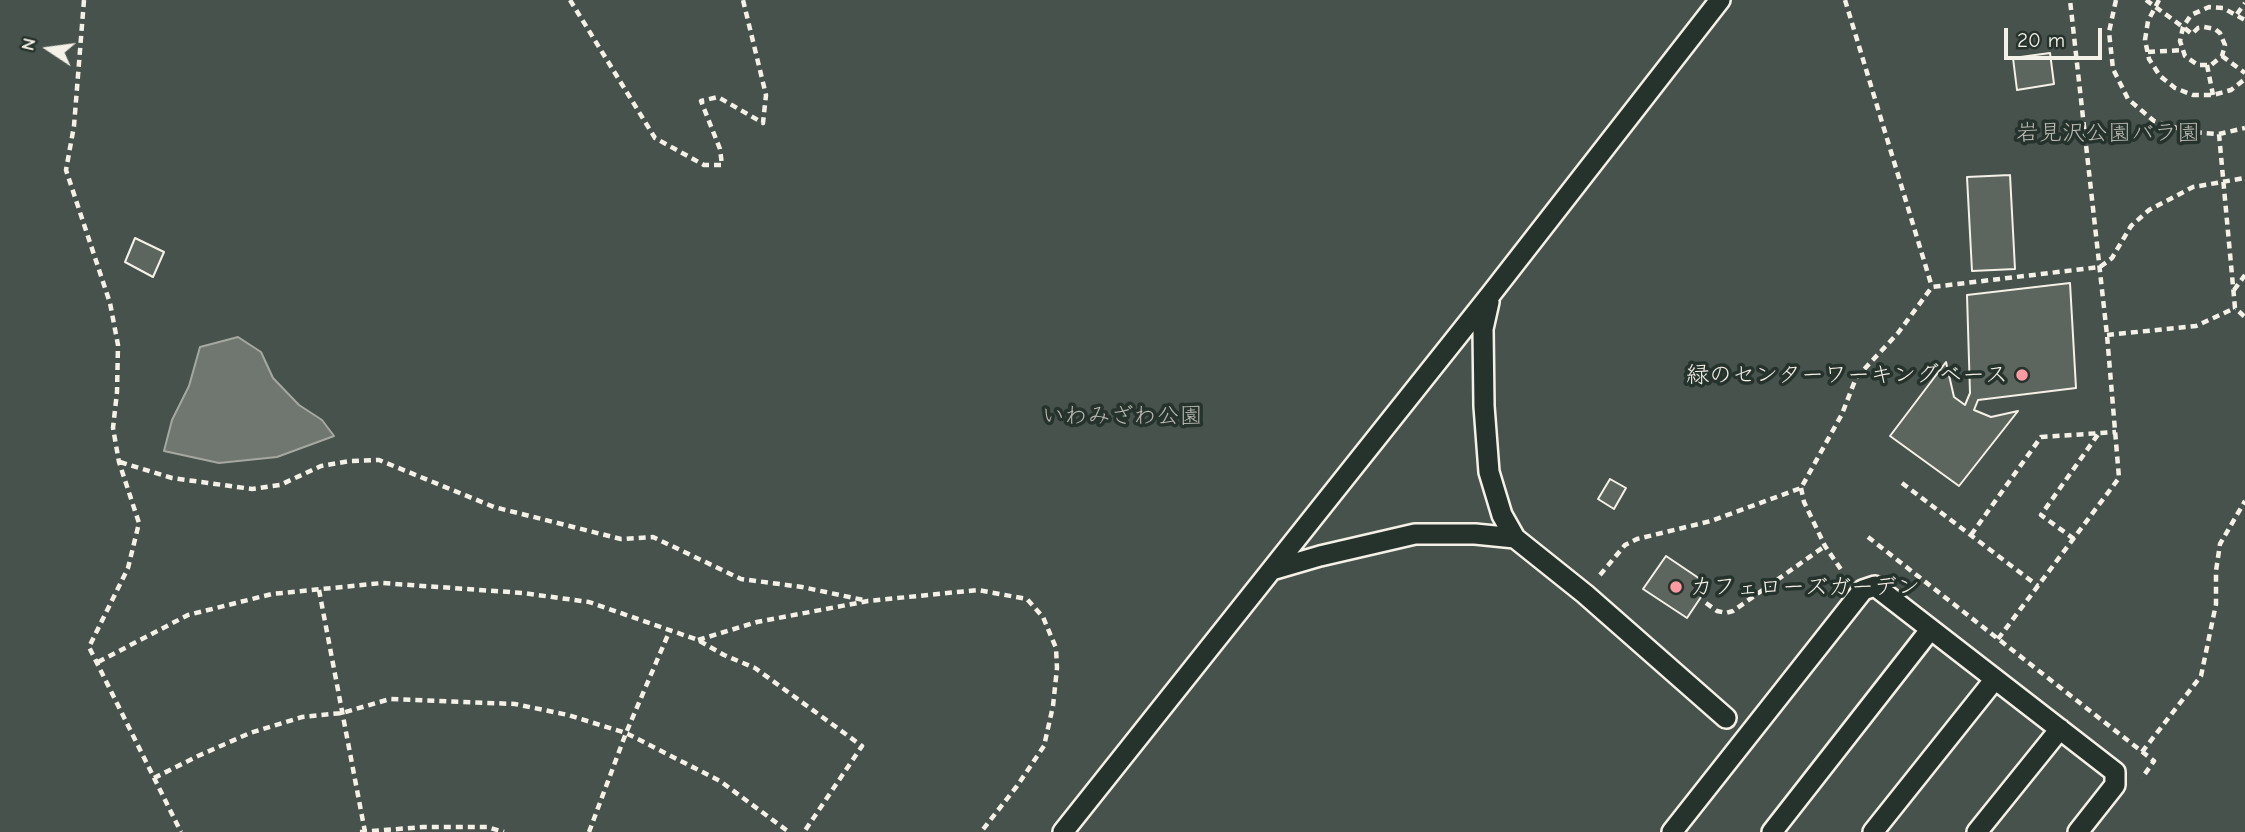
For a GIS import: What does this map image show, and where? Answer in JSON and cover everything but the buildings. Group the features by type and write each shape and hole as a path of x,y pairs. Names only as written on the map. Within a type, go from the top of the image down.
{"lane":[{"path":"1063,832 1491,294 1720,0"},
{"path":"1491,294 1483,329 1484,405 1489,472 1502,515 1515,538 1585,594 1726,718"},
{"path":"1272,570 1415,534 1475,534 1515,538"},
{"path":"1672,832 1863,590 1875,586 2115,772 2115,785 2078,832"},
{"path":"1772,832 1930,630"},
{"path":"1873,832 1996,680"},
{"path":"1977,832 2060,729"}],"path":[{"path":"84,0 74,127 66,170 110,303 118,345 118,380 113,428 119,461 139,523 128,568 89,647 181,832"},
{"path":"570,0 655,138 704,165 722,165 720,149 701,101 718,97 763,123 765,95 743,0"},
{"path":"1845,0 1932,287"},
{"path":"1998,639 2119,478 2107,335 2070,0"},
{"path":"2116,0 2109,32 2113,69 2128,99 2154,121 2190,132 2219,135 2245,128"},
{"path":"2146,0 2183,27 2192,34 2204,27 2220,33 2225,45 2222,57 2217,62 2198,65 2190,61 2180,41 2183,27 2191,15 2209,7 2223,8 2245,20"},
{"path":"2159,0 2148,21 2145,40 2149,59 2160,76 2175,88 2193,95 2213,95 2231,90 2245,79"},
{"path":"2236,14 2245,3"},
{"path":"2148,52 2183,50"},
{"path":"2222,57 2245,73"},
{"path":"2207,65 2213,95"},
{"path":"2219,135 2235,308 2245,317"},
{"path":"1585,594 1625,545 1637,539 1711,521 1801,488 1842,414 1856,378 1898,333 1932,287 2100,267 2112,258 2131,226 2148,209 2193,187 2245,177"},
{"path":"2234,290 2245,275"},
{"path":"2107,335 2196,326 2235,308"},
{"path":"1972,535 2041,437 2116,432"},
{"path":"2074,539 2041,514 2099,433"},
{"path":"119,461 172,478 252,489 280,485 321,466 379,460 494,507 621,539 653,537 741,579 802,587 868,601"},
{"path":"1902,483 2038,586"},
{"path":"1801,488 1804,502 1825,546 1842,571"},
{"path":"1868,537 2142,752 2201,676 2216,604 2216,570 2220,544 2245,501"},
{"path":"1706,603 1717,611 1733,611 1825,546"},
{"path":"98,662 188,615 272,594 382,583 523,593 590,602 698,640 755,668 862,746 804,832"},
{"path":"318,590 363,832 423,827 487,827 504,832"},
{"path":"698,640 757,622 868,601 978,590 1027,599 1043,617 1056,648 1054,706 1044,746 981,832"},
{"path":"589,832 626,733 670,630"},
{"path":"154,778 198,755 250,733 302,717 342,713 390,699 515,704 568,715 626,733 720,781 789,832"}],"green space":[{"name":"いわみざわ公園","path":"0,0 2245,0 2245,832 0,832"}],"shaded area":[{"path":"238,337 261,352 273,378 299,405 322,420 334,436 277,457 219,463 164,451 172,420 189,386 200,347"}],"place":[{"name":"緑のセンターワーキングベース","path":"2022,375"},
{"name":"カフェローズガーデン","path":"1676,587"}],"park label":[{"name":"岩見沢公園バラ園","path":"2108,133"}]}
